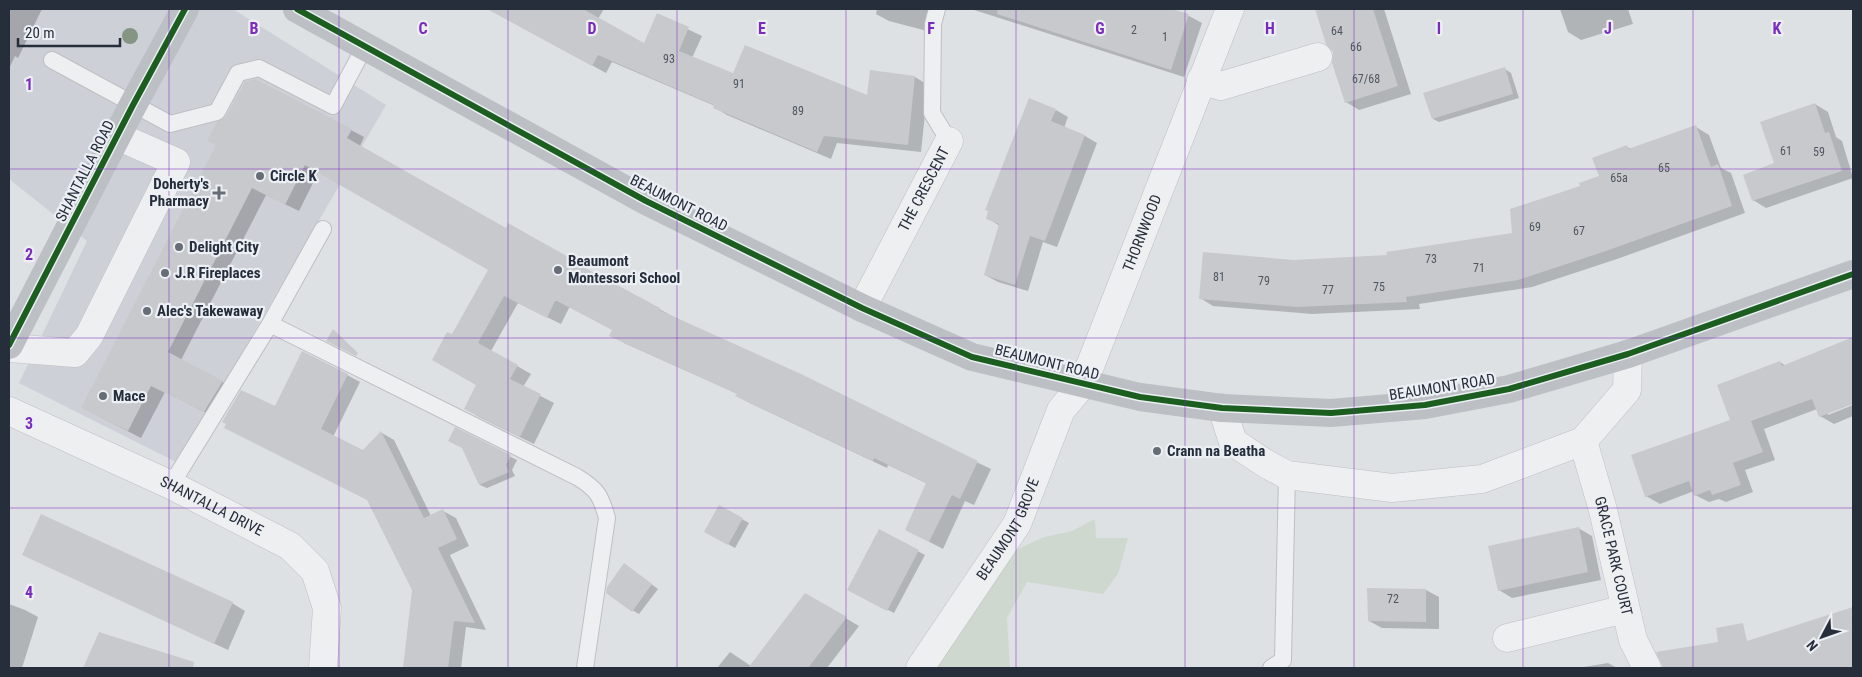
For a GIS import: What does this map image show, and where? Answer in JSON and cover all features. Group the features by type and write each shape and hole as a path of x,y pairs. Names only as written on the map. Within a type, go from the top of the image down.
{"street":[{"name":"SHANTALLA ROAD","path":"117,136 176,162 89,336 75,353 9,346 132,105 185,9"},
{"name":"BEAUMONT ROAD","path":"297,9 646,201 862,308 972,357 1140,397 1222,408 1331,414 1425,404 1509,389 1628,354 1853,274"},
{"name":"THORNWOOD","path":"1083,384 1230,9"},
{"path":"1201,80 1221,86 1318,57"},
{"name":"THE CRESCENT","path":"862,308 949,141"},
{"path":"1222,408 1233,442 1287,476 1392,488 1482,479 1583,441 1628,390 1628,354"},
{"name":"BEAUMONT GROVE","path":"920,668 1017,524 1061,410 1083,384"},
{"name":"SHANTALLA DRIVE","path":"9,411 171,485 290,546 315,571 327,608 322,668"},
{"name":"GRACE PARK COURT","path":"1583,441 1603,510 1633,640 1647,668"},
{"path":"1507,638 1625,609"}],"lane":[{"name":"THE CRESCENT","path":"937,9 934,24 932,113 949,141"},
{"path":"52,60 170,124 217,112 238,73 259,68 333,106 365,46"},
{"path":"171,485 270,324 323,229"},
{"path":"270,324 569,472 592,486 602,499 607,518 585,668"},
{"path":"1271,668 1283,660 1287,476"}],"shaded area":[{"path":"9,9 233,9 386,105 178,463 19,383 87,241 9,179"},
{"path":"1095,519 1096,538 1128,538 1118,574 1103,594 1027,582 1007,618 1010,668 934,668 1014,551 1044,537 1072,531"}],"building":[{"path":"487,9 583,9 644,43 657,13 689,27 679,51 733,73 745,45 867,95 870,70 915,76 908,145 824,136 817,152 713,108 714,105 598,55 592,66"},
{"path":"998,9 1171,9 1189,14 1171,70 997,14"},
{"path":"1315,9 1373,9 1398,86 1345,103 1332,63 1333,52 1326,44"},
{"path":"1505,67 1513,94 1432,119 1423,93"},
{"path":"255,79 352,129 347,138 506,228 508,223 578,264 660,308 659,310 801,374 978,461 960,499 952,495 929,542 905,530 926,483 874,458 873,461 735,396 737,394 609,336 612,330 557,301 555,301 547,318 504,296 478,343 518,365 510,379 541,394 520,437 464,409 476,385 432,360 447,332 452,334 488,270 305,165 285,205 252,188 168,352 223,381 204,412 151,386 128,431 81,408 216,145 207,141 216,123 226,117 245,82"},
{"path":"1029,98 1056,109 1051,121 1085,135 1045,241 1030,236 1015,285 984,275 999,224 986,219 988,211 985,210"},
{"path":"1815,103 1825,133 1829,132 1842,171 1752,201 1743,175 1774,163 1760,122"},
{"path":"1696,125 1711,167 1718,164 1732,206 1603,252 1518,280 1406,297 1407,302 1297,307 1199,299 1203,252 1294,260 1387,255 1386,252 1512,233 1510,209 1580,186 1579,183 1599,176 1592,158 1627,145 1628,149"},
{"path":"333,329 358,353 356,356 326,341"},
{"path":"1853,337 1853,404 1819,417 1812,399 1751,421 1763,452 1733,463 1741,485 1712,495 1710,490 1694,496 1689,481 1645,497 1631,455 1730,420 1717,385 1780,361 1782,366"},
{"path":"302,351 348,374 321,429 363,450 381,431 424,518 443,509 457,539 438,548 475,623 454,621 448,668 403,668 412,590 367,500 224,428 226,424 222,422 241,390 275,406"},
{"path":"455,427 511,455 506,465 509,472 479,485 462,448 448,441"},
{"path":"719,505 743,518 728,545 704,532"},
{"path":"41,514 233,602 214,644 22,555"},
{"path":"1579,527 1588,572 1498,591 1488,546"},
{"path":"879,529 919,550 887,611 847,590"},
{"path":"624,563 652,584 632,612 606,593 607,587"},
{"path":"1367,588 1426,589 1426,622 1368,621"},
{"path":"805,593 847,617 808,668 748,668"},
{"path":"1853,607 1853,668 1663,668 1656,652 1718,642 1716,628 1743,623 1747,641"},
{"path":"99,632 194,662 193,668 83,668"}],"cycle path":[{"path":"9,345 133,105 185,9"},
{"path":"297,9 646,201 862,308 972,357 1140,397 1222,408 1331,413 1425,405 1509,389 1628,354 1853,274"}],"place":[{"name":"Circle K","path":"260,176"},
{"name":"Doherty's Pharmacy","path":"219,193"},
{"name":"Delight City","path":"179,247"},
{"name":"Beaumont Montessori School","path":"558,270"},
{"name":"J.R Fireplaces","path":"165,273"},
{"name":"Alec's Takewaway","path":"147,311"},
{"name":"Mace","path":"103,396"},
{"name":"Crann na Beatha","path":"1157,451"}]}
